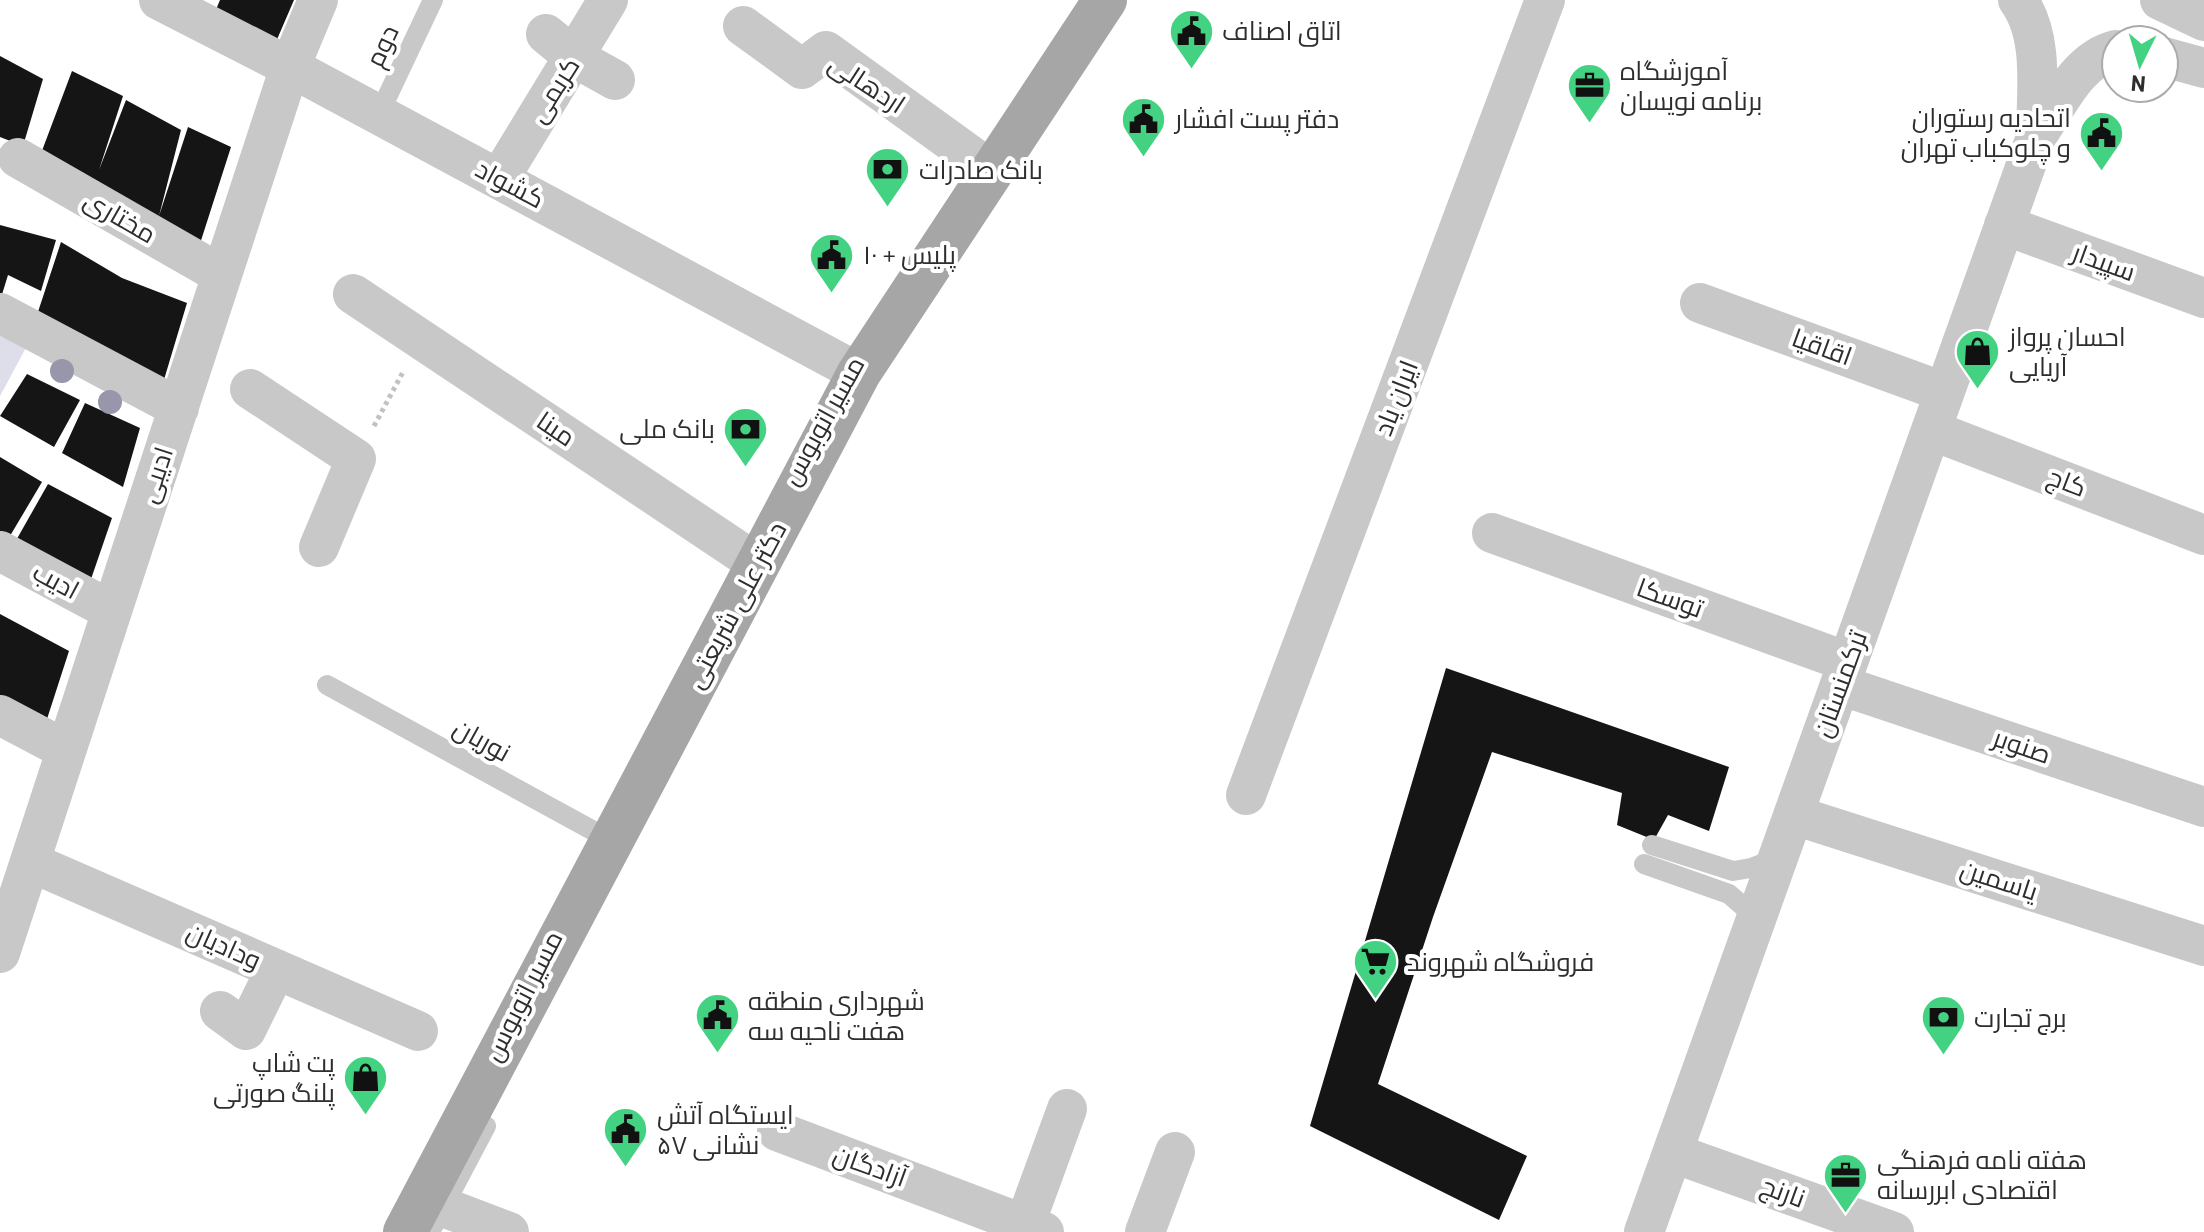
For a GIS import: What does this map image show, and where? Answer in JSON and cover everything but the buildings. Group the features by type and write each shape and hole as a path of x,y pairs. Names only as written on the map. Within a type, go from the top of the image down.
{"main road":[{"name":"دکتر علی شریعتی","path":"425,1218 612,841 859,373 1105,0"}],"street":[{"name":"کشواد","path":"159,0 379,114 859,373"},
{"name":"ادیبی","path":"0,953 290,67 318,0"},
{"name":"کریمی","path":"499,179 560,46 608,0"},
{"name":"ایران یاد","path":"1246,795 1545,0"},
{"path":"2018,0 2028,16 2036,50 2036,137"},
{"name":"اردهالی","path":"743,26 802,69 826,51 992,171"},
{"path":"560,46 615,80"},
{"path":"2036,137 2076,77 2100,55"},
{"path":"2180,61 2204,68"},
{"name":"ترکمنستان","path":"1644,1232 2036,137"},
{"name":"مختاری","path":"18,158 222,275"},
{"name":"سپیدار","path":"2004,225 2204,298"},
{"name":"مینا","path":"353,294 758,564"},
{"name":"اقاقیا","path":"1700,303 1944,392"},
{"path":"0,313 179,408"},
{"path":"250,389 356,459 319,547"},
{"name":"کاج","path":"1931,430 2204,535"},
{"name":"توسکا","path":"1492,533 1844,674"},
{"name":"ادیب","path":"0,551 112,611"},
{"name":"صنوبر","path":"1844,674 2204,807"},
{"path":"0,715 66,750"},
{"name":"یاسمین","path":"1794,815 2204,946"},
{"name":"ودادیان","path":"30,862 418,1031"},
{"path":"220,1011 246,1030 276,969"},
{"path":"1035,1228 1067,1109"},
{"name":"آزادگان","path":"777,1131 958,1216 1035,1228"},
{"path":"1145,1232 1175,1152"},
{"name":"نارنج","path":"1673,1153 1894,1232"},
{"path":"425,1218 509,1232"}],"lane":[{"name":"دوم","path":"379,114 433,0"},
{"name":"مسیر اتوبوس","path":"560,981 870,383 1126,0"},
{"name":"نوریان","path":"327,685 612,841"},
{"path":"1753,929 1745,908 1729,894 1648,855 1733,871 1778,858"},
{"path":"425,1218 494,1109"}],"path":[{"path":"356,459 420,339"}],"shaded area":[{"path":"0,329 28,344 0,396"}],"place":[{"name":"اتاق اصناف","path":"1191,70"},
{"name":"آموزشگاه برنامه نویسان","path":"1589,125"},
{"name":"دفتر پست افشار","path":"1144,158"},
{"name":"اتحادیه رستوران و چلوکباب تهران","path":"2102,172"},
{"name":"بانک صادرات","path":"888,209"},
{"name":"پلیس + ۱۰","path":"832,294"},
{"name":"احسان پرواز آریایی","path":"1978,391"},
{"name":"بانک ملی","path":"746,468"},
{"name":"فروشگاه شهروند","path":"1376,1001"},
{"name":"شهرداری منطقه هفت ناحیه سه","path":"717,1055"},
{"name":"برج تجارت","path":"1943,1057"},
{"name":"پت شاپ پلنگ صورتی","path":"366,1117"},
{"name":"ایستگاه آتش نشانی ۵۷","path":"626,1169"},
{"name":"هفته نامه فرهنگی اقتصادی ابررسانه","path":"1846,1214"}]}
